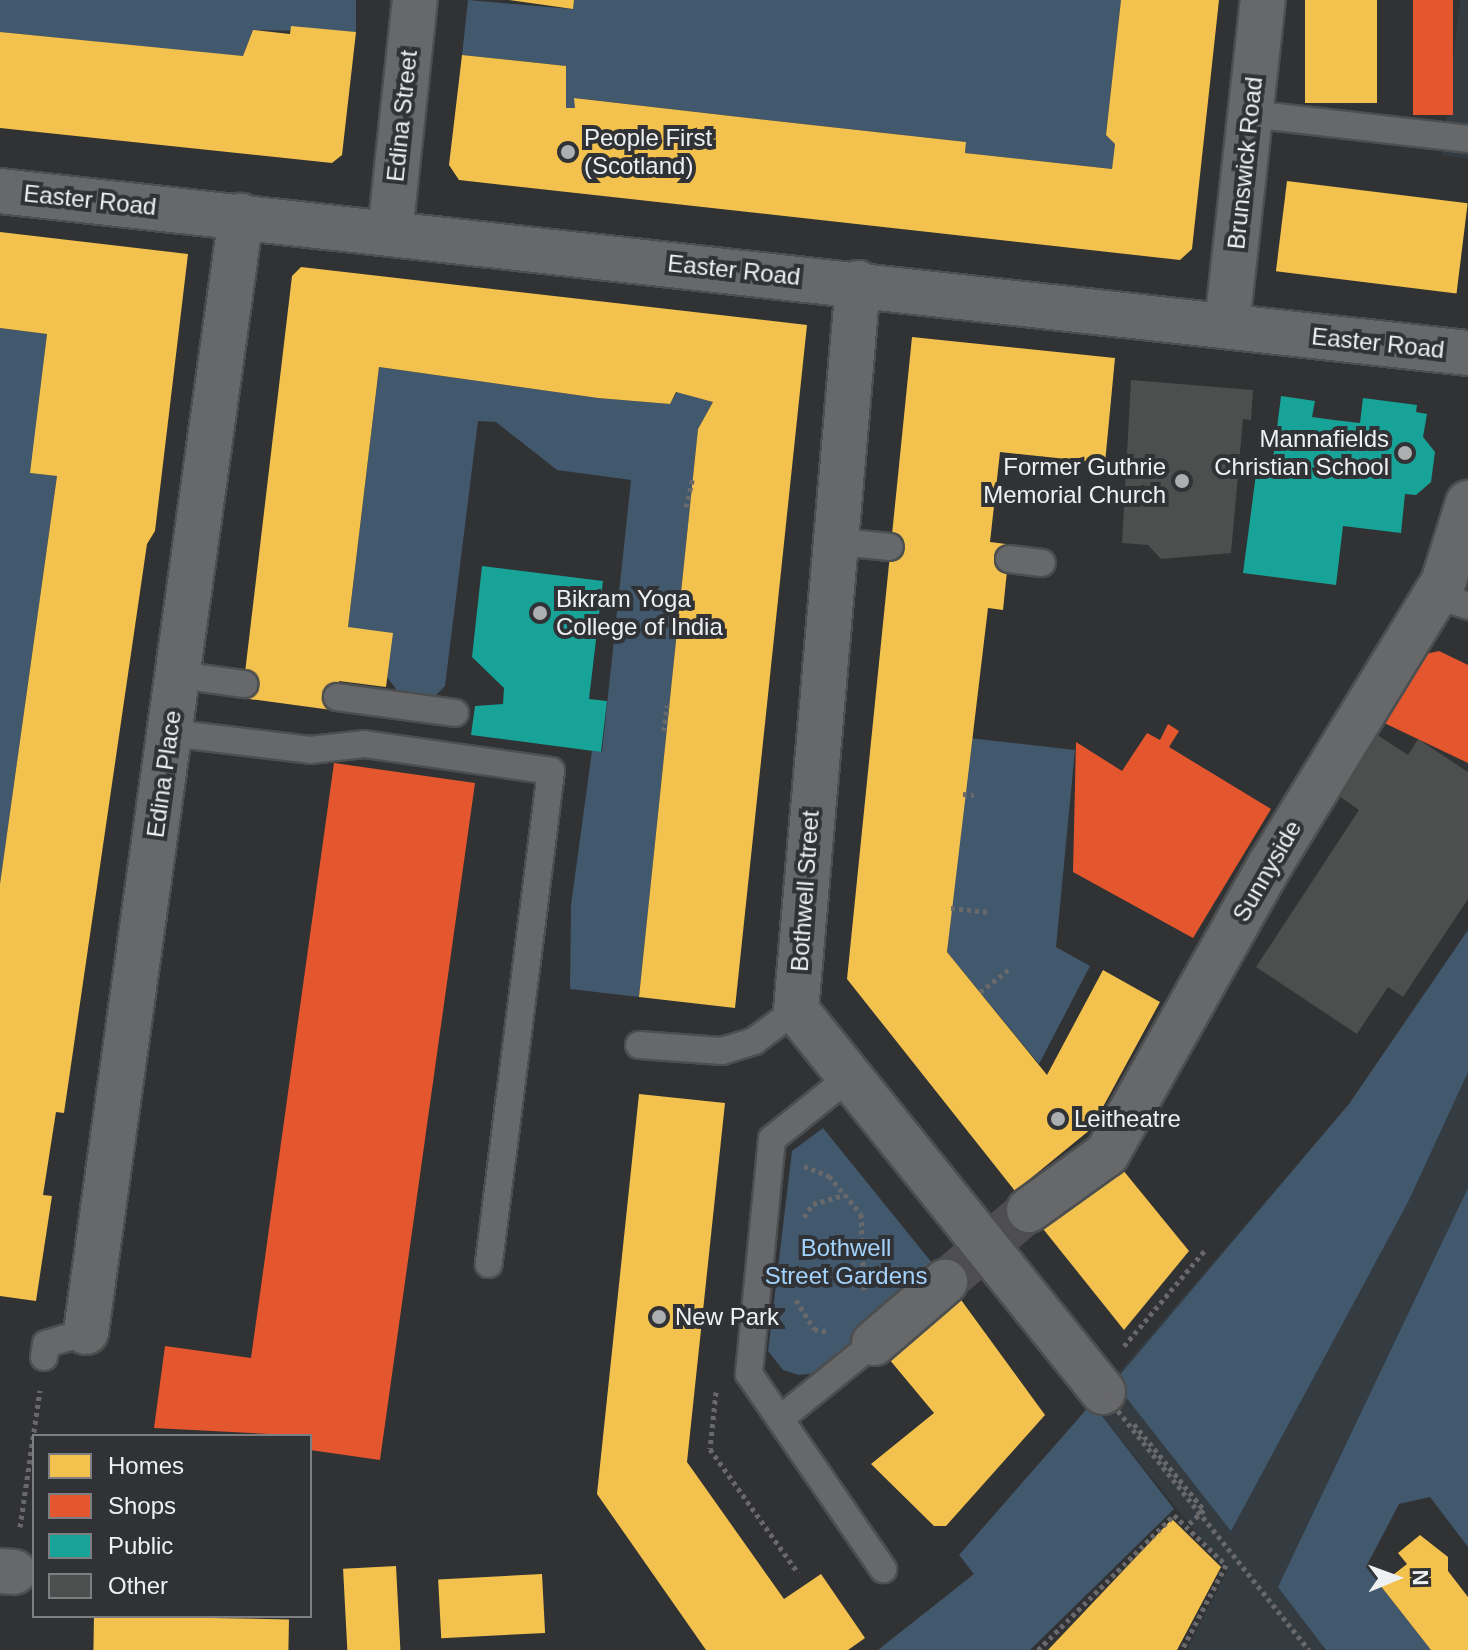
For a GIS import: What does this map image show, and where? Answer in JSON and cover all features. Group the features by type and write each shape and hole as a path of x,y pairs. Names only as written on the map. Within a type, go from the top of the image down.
{"street":[{"name":"Edina Street","path":"390,233 415,0"},
{"name":"Brunswick Road","path":"1227,325 1263,0"},
{"name":"Easter Road","path":"0,191 858,283 1468,353"},
{"name":"Edina Place","path":"86,1332 241,216"},
{"name":"Bothwell Street","path":"796,1010 831,541 858,283"},
{"name":"Sunnyside","path":"1029,1210 1107,1154 1270,865 1452,600 1468,503"},
{"path":"796,1010 848,1078 1105,1375"},
{"path":"855,1336 945,1282"}],"lane":[{"path":"1250,114 1468,139"},
{"path":"831,541 890,547"},
{"path":"1009,559 1042,563"},
{"path":"178,675 244,684"},
{"path":"337,697 455,713"},
{"path":"170,733 310,750 364,744 551,771 489,1264"},
{"path":"639,1045 722,1051 754,1041 796,1010"},
{"path":"848,1078 772,1139 749,1374 883,1569"},
{"path":"44,1357 46,1344 86,1332"},
{"path":"780,1419 855,1336"}],"path":[{"path":"686,507 692,480"},
{"path":"676,617 682,595"},
{"path":"664,731 667,705"},
{"path":"963,794 974,795"},
{"path":"951,908 988,912"},
{"path":"980,992 1009,969"},
{"path":"770,1162 811,1168 845,1195 861,1214 868,1252 860,1303"},
{"path":"799,1225 813,1204 845,1195"},
{"path":"1105,1375 1206,1249"},
{"path":"793,1291 814,1329 855,1336"},
{"path":"7,1572 44,1357"},
{"path":"1105,1375 1204,1510 1187,1526"},
{"path":"1105,1375 1309,1650"},
{"path":"1038,1650 1174,1515 1226,1565 1182,1650"}],"shaded area":[{"path":"1460,0 1468,0 1468,159 1442,155"},
{"path":"1468,930 1468,1355 1322,1650 1187,1650 1227,1571 1092,1403 1349,1104"}],"green space":[{"path":"0,0 356,0 356,32 253,30 243,56 213,54 0,32"},
{"path":"468,0 572,9 574,0 1121,0 1106,135 1115,144 1112,169 965,153 966,142 575,98 575,108 566,108 566,66 462,55"},
{"path":"0,328 47,334 31,473 57,476 0,884"},
{"path":"379,367 598,398 670,404 677,392 713,402 698,429 639,997 570,989 571,905 592,751 602,752 631,480 557,470 496,422 478,421 445,686 433,698 400,694 348,627"},
{"path":"969,738 1075,750 1056,947 1090,966 1039,1064 947,952"},
{"path":"1468,930 1468,1072 1408,1202 1231,1531 1114,1382 1349,1104"},
{"name":"Bothwell Street Gardens","path":"823,1128 937,1269 819,1373 799,1375 783,1370 768,1351 792,1151"},
{"path":"1468,1188 1468,1547 1430,1497 1399,1504 1366,1567 1431,1650 1326,1650 1278,1587"},
{"path":"1092,1403 1174,1509 1030,1650 878,1650 974,1574 959,1555"}],"building: Homes":[{"path":"509,0 574,0 573,9"},
{"path":"1121,0 1219,0 1192,249 1180,260 459,180 449,165 462,55 566,66 566,108 575,108 574,98 966,142 965,153 1112,169 1115,144 1106,135"},
{"path":"1305,0 1377,0 1377,103 1305,103"},
{"path":"291,26 356,32 342,155 332,163 0,128 0,32 243,56 253,30 290,34"},
{"path":"1287,181 1468,203 1457,294 1276,271"},
{"path":"0,232 188,254 155,531 147,544 64,1113 56,1112 43,1195 52,1196 36,1301 0,1296 0,884 57,476 30,473 47,334 0,328"},
{"path":"301,267 807,325 735,1008 639,997 698,429 713,402 676,392 670,404 598,398 379,367 348,627 393,633 386,687 339,681 339,711 242,698 292,276"},
{"path":"912,337 1115,358 1105,463 1000,452 990,542 1022,546 1022,553 1009,551 1003,610 988,608 947,952 1047,1075 1103,970 1160,1002 1091,1129 1015,1191 847,979"},
{"name":"New Park","path":"639,1094 725,1103 687,1462 784,1599 821,1574 865,1638 848,1650 706,1650 597,1494"},
{"path":"1118,1164 1189,1251 1124,1330 1040,1225"},
{"path":"956,1293 1045,1415 946,1526 934,1526 871,1464 934,1413 884,1353"},
{"path":"1172,1519 1221,1567 1177,1650 1048,1650"},
{"path":"1420,1535 1448,1557 1448,1571 1468,1597 1468,1650 1431,1650 1380,1585 1407,1564 1398,1553"},
{"path":"396,1566 400,1650 347,1650 343,1569"},
{"path":"542,1574 545,1633 441,1638 438,1579"},
{"path":"94,1618 289,1619 288,1650 93,1650"}],"building: Shops":[{"path":"1413,0 1453,0 1453,115 1413,115"},
{"path":"1439,651 1468,665 1468,763 1378,720 1408,658"},
{"path":"1168,724 1179,731 1169,747 1271,809 1193,938 1073,872 1076,742 1122,771 1147,733 1160,740"},
{"path":"334,763 475,783 380,1460 312,1450 312,1434 154,1428 165,1346 251,1358"}],"building: Public":[{"path":"1281,396 1315,401 1312,417 1334,420 1360,423 1363,398 1417,405 1416,412 1427,414 1423,437 1435,452 1431,482 1416,495 1405,494 1401,533 1343,526 1336,585 1243,573 1256,474 1271,476"},
{"path":"482,566 603,581 589,699 607,701 601,752 471,735 475,706 503,704 504,688 472,657"}],"building: Other":[{"name":"Former Guthrie Memorial Church","path":"1131,380 1253,390 1251,420 1243,419 1231,553 1161,559 1148,545 1122,543"},
{"path":"1371,731 1408,755 1418,739 1468,772 1468,899 1403,997 1388,987 1357,1034 1256,967 1359,810 1332,791"}],"tunnel":[{"path":"945,1282 1029,1210"}],"place":[{"name":"People First (Scotland)","path":"568,152"},
{"name":"Mannafields Christian School","path":"1405,453"},
{"name":"Former Guthrie Memorial Church","path":"1182,481"},
{"name":"Bikram Yoga College of India","path":"540,613"},
{"name":"Leitheatre","path":"1058,1119"},
{"name":"New Park","path":"659,1317"}]}
